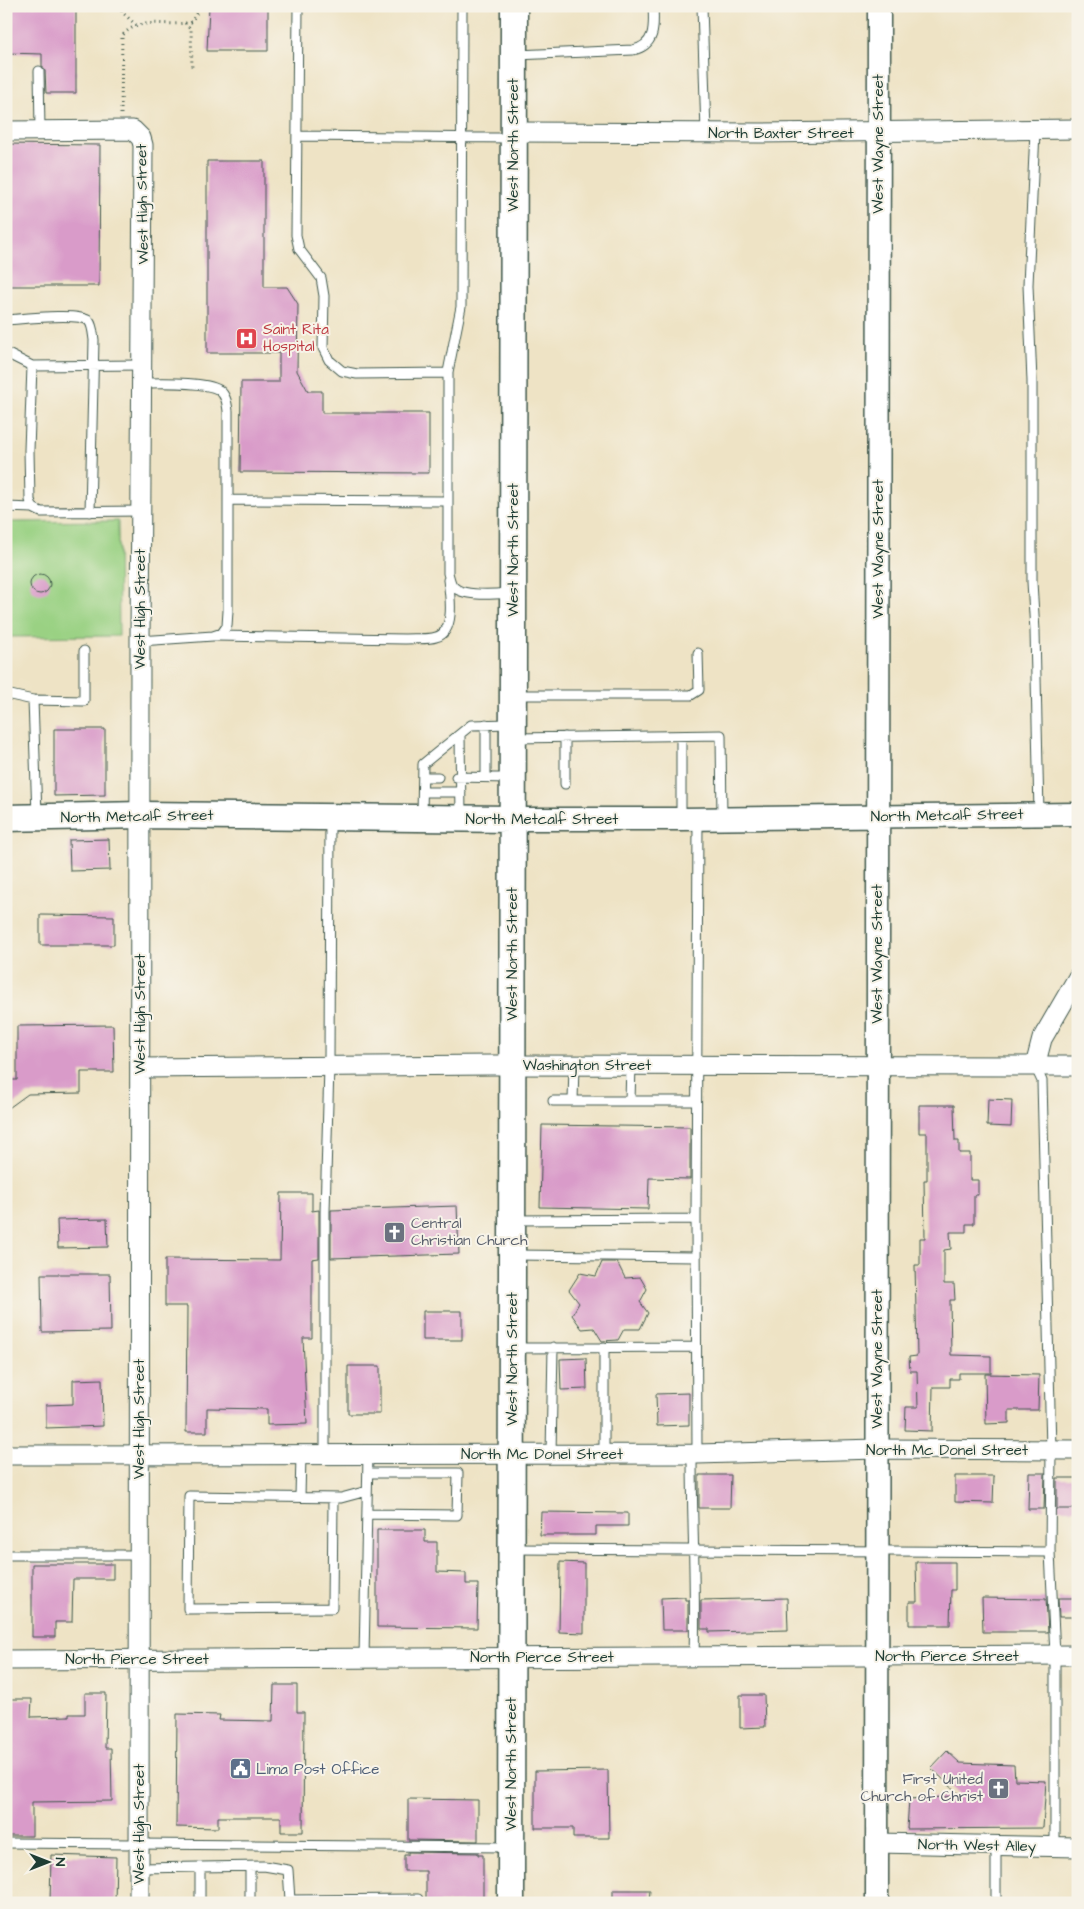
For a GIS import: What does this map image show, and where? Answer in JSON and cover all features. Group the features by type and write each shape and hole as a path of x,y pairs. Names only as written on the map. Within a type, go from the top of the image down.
{"main road":[{"name":"West North Street","path":"511,1903 514,6"},
{"name":"North Metcalf Street","path":"6,818 141,815 512,819"}],"street":[{"name":"West Wayne Street","path":"877,1903 879,6"},
{"name":"West High Street","path":"40,130 133,130 141,138 143,154 140,640 138,1903"},
{"path":"6,131 40,130"},
{"name":"North Baxter Street","path":"514,135 1078,130"},
{"name":"North Metcalf Street","path":"512,819 722,819 1078,814"},
{"path":"1035,1066 1042,1039 1078,977"},
{"name":"Washington Street","path":"140,1068 512,1065 1078,1066"},
{"name":"North Mc Donel Street","path":"6,1455 325,1455 368,1464 511,1454 695,1454 877,1449 1078,1450"},
{"name":"North Pierce Street","path":"6,1660 1078,1655"},
{"name":"North West Alley","path":"877,1843 1078,1847"}],"lane":[{"path":"298,6 296,235 300,249 321,278 324,296 323,348 329,360 342,372 357,374 448,373"},
{"path":"140,640 213,636 405,639 436,637 443,634 449,624 451,606 448,573 447,501 448,373 461,307 462,6"},
{"path":"514,55 643,48 649,43 652,34 653,6"},
{"path":"702,6 706,133"},
{"path":"38,71 40,130"},
{"path":"1035,131 1028,285 1032,381 1032,582 1035,631 1039,814"},
{"path":"297,136 461,138 514,135"},
{"path":"6,320 71,316 84,319 92,327 94,340 90,512"},
{"path":"6,353 32,366 93,365 142,374 171,383 208,387 219,390 226,398 228,411 227,626 222,633 213,636"},
{"path":"32,366 29,480 30,500 33,508"},
{"path":"228,500 447,501"},
{"path":"6,507 33,508 41,512 141,511"},
{"path":"448,573 451,584 459,590 472,593 513,593"},
{"path":"6,694 33,700 84,700 84,651"},
{"path":"513,695 691,695 699,690 698,653"},
{"path":"33,700 37,818"},
{"path":"486,724 486,777"},
{"path":"422,818 423,764 471,725 486,724 512,731 565,737 721,736 722,819"},
{"path":"460,734 458,777 461,792 461,818"},
{"path":"680,736 690,819 696,1065 694,1550 696,1592 694,1657"},
{"path":"565,737 565,784"},
{"path":"423,777 438,777"},
{"path":"458,777 512,778"},
{"path":"423,792 461,792"},
{"path":"325,1455 325,1222 329,1066 330,816"},
{"path":"573,1101 574,1065"},
{"path":"630,1101 631,1065"},
{"path":"1035,1066 1042,1081 1051,1450 1050,1552 1056,1655 1055,1846"},
{"path":"553,1102 696,1102"},
{"path":"512,1220 696,1219"},
{"path":"512,1255 696,1257"},
{"path":"551,1454 553,1347"},
{"path":"604,1347 604,1454"},
{"path":"512,1348 696,1347"},
{"path":"300,1497 301,1455"},
{"path":"364,1658 368,1464 458,1473 457,1515 367,1514"},
{"path":"333,1498 332,1608 188,1609 189,1496 341,1498 368,1491"},
{"path":"511,1549 1050,1552"},
{"path":"6,1555 139,1555"},
{"path":"6,1843 511,1847"},
{"path":"996,1845 996,1903"},
{"path":"139,1868 264,1866 288,1870 290,1901 418,1901"},
{"path":"200,1867 200,1903"},
{"path":"250,1867 250,1903"}],"path":[{"path":"119,6 122,12 136,25"},
{"path":"121,115 122,36 128,29 136,25 191,22 198,6"},
{"path":"185,23 191,29 192,68"}],"green space":[{"path":"118,521 119,636 6,637 6,522"}],"building":[{"path":"6,6 76,6 76,93 46,93 42,54 6,53"},
{"path":"209,6 268,6 268,51 207,51"},
{"path":"6,144 100,145 99,286 6,286"},
{"path":"207,161 264,161 264,287 287,287 298,304 297,371 308,391 322,391 322,413 429,413 429,473 240,472 241,382 279,382 279,353 207,353"},
{"path":"40,574 47,577 50,584 47,591 40,594 33,591 30,584 33,577"},
{"path":"54,729 105,729 105,795 54,796"},
{"path":"109,839 110,870 70,871 69,840"},
{"path":"40,915 114,916 114,945 40,945"},
{"path":"113,1025 114,1072 81,1072 81,1093 28,1094 6,1110 6,1080 17,1080 17,1026"},
{"path":"988,1099 1012,1100 1011,1127 987,1126"},
{"path":"919,1105 954,1105 955,1141 959,1141 959,1153 970,1153 970,1180 978,1180 978,1195 974,1195 974,1224 966,1224 966,1232 950,1232 951,1249 944,1250 944,1284 954,1284 955,1300 950,1300 951,1355 991,1356 991,1373 959,1373 959,1379 950,1379 950,1387 933,1387 932,1431 905,1430 906,1407 918,1407 917,1371 910,1371 909,1357 917,1356 915,1265 920,1265 920,1238 925,1238 924,1180 927,1180 927,1133 919,1133"},
{"path":"542,1125 690,1127 690,1179 649,1178 648,1209 540,1207"},
{"path":"281,1193 312,1193 312,1211 319,1210 319,1258 312,1259 312,1338 303,1338 307,1424 267,1425 267,1409 207,1408 207,1432 186,1432 187,1306 165,1306 165,1259 280,1260"},
{"name":"Central Christian Church","path":"457,1206 459,1254 331,1258 331,1210"},
{"path":"107,1219 108,1247 58,1248 57,1220"},
{"path":"602,1262 617,1262 625,1278 640,1277 647,1289 640,1302 648,1313 640,1329 624,1329 618,1340 602,1341 594,1328 582,1329 572,1315 579,1303 569,1290 580,1273 596,1276"},
{"path":"41,1274 110,1274 111,1331 42,1332"},
{"path":"423,1311 462,1311 462,1340 423,1340"},
{"path":"586,1358 587,1389 561,1390 560,1359"},
{"path":"348,1366 380,1366 380,1414 348,1414"},
{"path":"985,1374 1039,1375 1038,1410 1009,1410 1009,1423 986,1424"},
{"path":"102,1379 103,1426 46,1428 46,1405 73,1404 73,1380"},
{"path":"689,1393 689,1425 657,1426 656,1394"},
{"path":"1029,1473 1045,1473 1044,1509 1028,1509"},
{"path":"699,1475 731,1475 730,1508 699,1508"},
{"path":"955,1476 994,1476 993,1503 955,1502"},
{"path":"1057,1478 1078,1478 1078,1509 1057,1509"},
{"path":"541,1512 628,1513 628,1526 596,1526 596,1535 540,1535"},
{"path":"377,1530 425,1530 425,1542 437,1542 437,1572 466,1573 466,1584 478,1584 477,1628 377,1627"},
{"path":"560,1562 584,1563 584,1633 559,1632"},
{"path":"916,1562 955,1562 955,1590 951,1590 950,1625 909,1625 909,1602 917,1602"},
{"path":"32,1564 113,1564 113,1579 73,1579 72,1622 55,1622 55,1637 32,1637"},
{"path":"685,1597 685,1600 688,1600 688,1630 662,1630 661,1598"},
{"path":"787,1598 788,1630 709,1632 709,1629 701,1629 701,1600"},
{"path":"982,1598 1046,1599 1048,1632 983,1632"},
{"path":"1058,1598 1078,1598 1078,1617 1059,1617"},
{"name":"Lima Post Office","path":"274,1685 297,1685 297,1712 304,1712 303,1832 281,1832 281,1817 218,1817 218,1828 176,1827 177,1714 220,1715 219,1720 273,1721"},
{"path":"85,1693 106,1693 105,1748 111,1748 112,1801 32,1802 32,1836 6,1836 6,1699 32,1699 31,1717 69,1716 69,1714 85,1714"},
{"path":"740,1695 764,1695 765,1727 740,1728"},
{"name":"First United Church of Christ","path":"947,1751 960,1763 1014,1765 1015,1780 1046,1781 1043,1828 907,1829 909,1799 961,1796 931,1768"},
{"path":"608,1770 609,1838 573,1838 573,1828 535,1828 535,1771"},
{"path":"408,1799 478,1800 478,1841 408,1840"},
{"path":"408,1852 478,1853 478,1855 483,1855 483,1903 426,1903 426,1871 404,1871 404,1855 408,1855"},
{"path":"51,1855 116,1857 115,1903 50,1903"},
{"path":"613,1890 650,1890 649,1903 613,1903"}],"place":[{"name":"Saint Rita Hospital","path":"247,338"},
{"name":"Central Christian Church","path":"395,1232"},
{"name":"Lima Post Office","path":"240,1769"},
{"name":"First United Church of Christ","path":"999,1788"}]}
